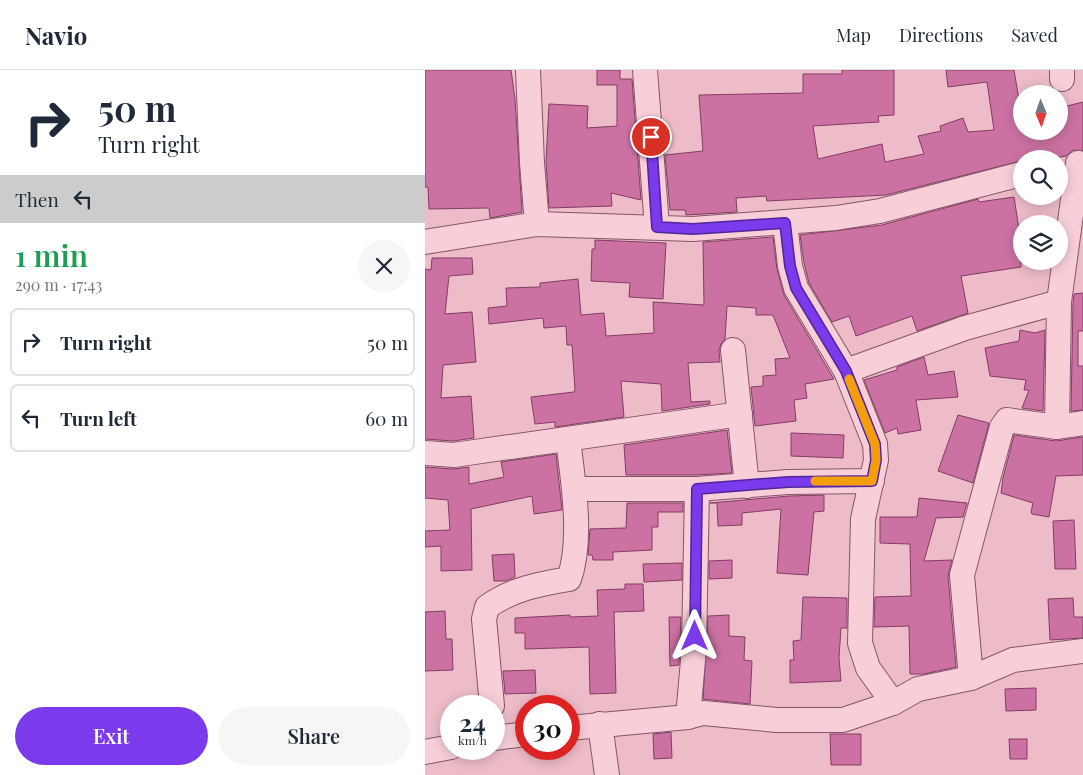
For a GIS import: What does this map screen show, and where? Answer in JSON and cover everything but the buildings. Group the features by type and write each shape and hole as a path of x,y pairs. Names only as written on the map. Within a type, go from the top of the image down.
{"street":[{"path":"528,70 537,224"},
{"path":"645,70 657,227"},
{"path":"1057,427 1059,302 1073,163"},
{"path":"425,242 537,224 693,229 836,218 880,211 1013,176"},
{"path":"785,223 790,266 796,288 846,371 875,444 876,460 863,519 861,643 868,668 893,703"},
{"path":"846,371 965,328 1059,302"},
{"path":"733,350 747,486"},
{"path":"425,453 454,455 740,414"},
{"path":"971,678 963,575 1002,426 1007,420 1057,427 1083,423"},
{"path":"490,695 484,619 487,608 497,600 533,585 569,580 575,563 574,489 568,439"},
{"path":"574,489 697,489 788,482 872,481"},
{"path":"688,717 695,649 697,489"},
{"path":"580,727 688,717 703,713 777,720 843,720 893,703 918,688 971,678 1013,660 1083,651"},
{"path":"600,724 607,775"},
{"path":"425,752 440,749"}],"slow traffic":[{"path":"815,481 872,481 876,460 875,444 849,379"}],"route":[{"path":"651,137 657,227 693,229 785,223 790,266 796,288 846,371 875,444 876,460 872,481 788,482 697,489 695,636"}]}
